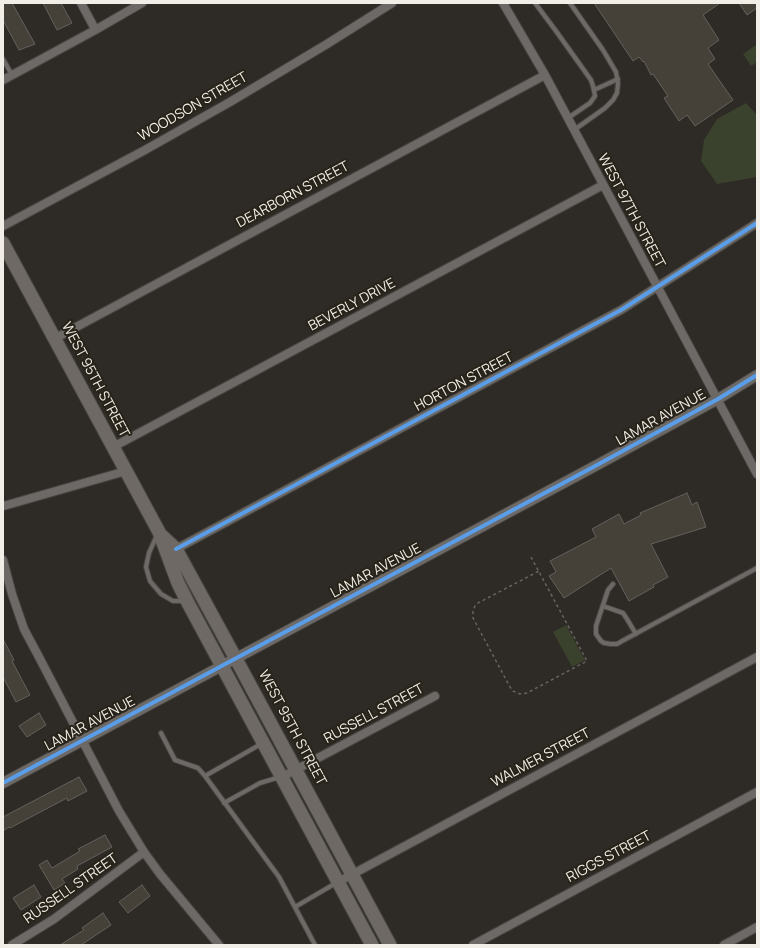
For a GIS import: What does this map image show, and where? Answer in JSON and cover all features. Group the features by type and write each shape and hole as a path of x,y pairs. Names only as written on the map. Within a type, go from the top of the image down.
{"main road":[{"name":"WEST 95TH STREET","path":"3,244 158,532 178,583 187,601 372,945"},
{"name":"WEST 95TH STREET","path":"158,532 176,549 353,874 390,945"}],"street":[{"path":"81,3 95,29"},
{"path":"3,80 142,3"},
{"name":"WOODSON STREET","path":"3,226 145,150 230,102 392,3"},
{"name":"WEST 97TH STREET","path":"503,3 568,118 757,474"},
{"name":"DEARBORN STREET","path":"54,339 544,75"},
{"name":"BEVERLY DRIVE","path":"113,447 603,185"},
{"name":"HORTON STREET","path":"176,549 621,310 757,223"},
{"name":"LAMAR AVENUE","path":"3,783 571,480 718,400 757,375"},
{"path":"3,506 126,471"},
{"path":"3,560 12,594 24,629 119,811 144,852 160,874 219,945"},
{"name":"WALMER STREET","path":"338,882 757,656"},
{"name":"RUSSELL STREET","path":"282,777 435,696"},
{"name":"RIGGS STREET","path":"473,945 757,792"},
{"name":"RUSSELL STREET","path":"12,945 54,919 144,852"},
{"path":"724,945 757,927"}],"lane":[{"path":"535,3 591,80 593,86 595,96 590,103 568,118"},
{"path":"570,3 616,72 618,80 617,92 613,100 605,108 574,130"},
{"path":"3,59 12,75"},
{"path":"594,90 618,80"},
{"path":"158,532 149,553 146,567 150,581 161,594 173,601 187,601"},
{"path":"613,584 609,588 596,626 596,634 601,641 607,644 614,644 636,634 757,568"},
{"path":"603,606 623,613 636,634"},
{"path":"161,733 175,760 198,768 205,776 279,877 316,945"},
{"path":"205,776 264,743"},
{"path":"224,803 260,783 282,777"},
{"path":"295,907 338,882"}],"path":[{"path":"531,557 539,571 587,661 527,693 520,694 513,691 510,687 473,618 473,611 478,603 539,571"}],"green space":[{"path":"757,44 757,62 751,66 743,54"},
{"path":"746,103 757,115 757,177 717,184 701,161 704,140 717,119"},
{"path":"566,625 585,660 572,667 553,632"}],"building":[{"path":"3,3 12,3 35,44 19,50 3,20"},
{"path":"43,3 61,3 72,23 57,30"},
{"path":"594,3 720,3 703,15 719,40 708,48 715,59 708,64 733,100 695,126 687,115 679,121 664,98 668,96 653,74 651,75 644,61 643,62 639,57 633,61"},
{"path":"739,3 757,3 757,8 747,15"},
{"path":"687,493 692,505 697,502 706,527 651,544 668,577 629,601 611,568 564,598 549,576 556,572 550,561 596,537 592,529 619,514 624,524 641,515 640,513"},
{"path":"3,639 14,660 12,661 30,695 16,702 3,677"},
{"path":"39,713 46,725 27,737 19,726"},
{"path":"79,777 87,791 68,801 67,798 3,831 3,817"},
{"path":"105,835 112,847 77,866 78,869 62,879 65,883 54,890 39,865 47,860 52,868 80,851 78,849"},
{"path":"34,885 41,897 21,910 13,898"},
{"path":"142,885 150,896 128,913 119,902"},
{"path":"103,913 111,925 81,945 60,945 84,930 82,928"}],"cycle path":[{"path":"176,549 621,310 757,223"},
{"path":"3,783 597,465 718,399 757,375"}]}
